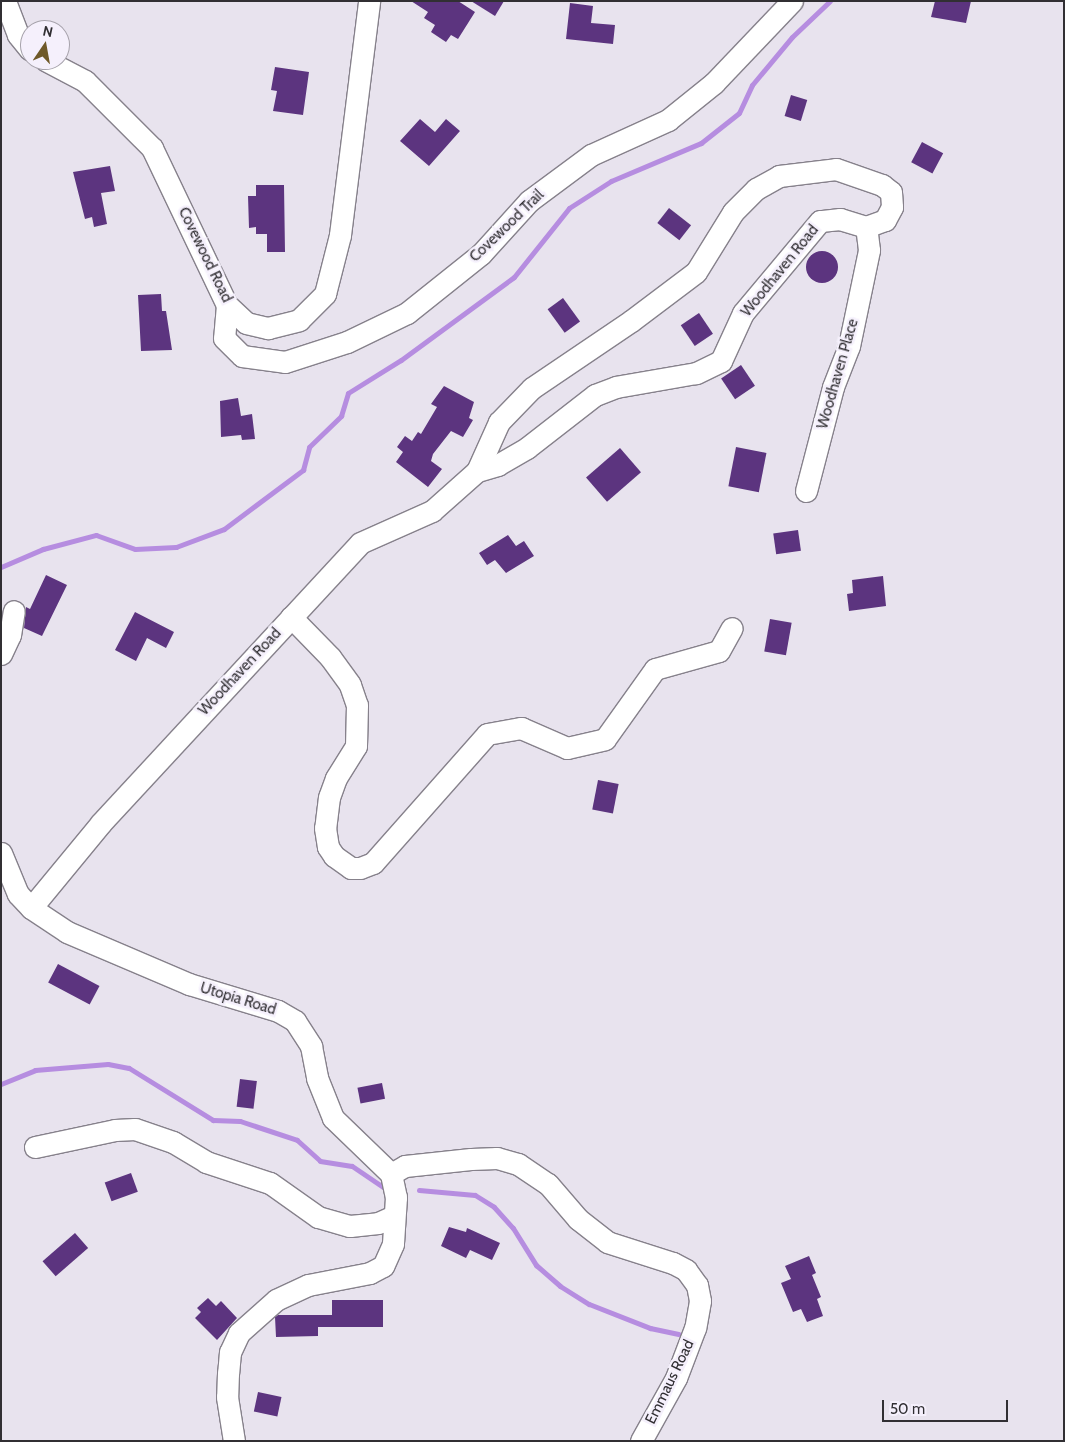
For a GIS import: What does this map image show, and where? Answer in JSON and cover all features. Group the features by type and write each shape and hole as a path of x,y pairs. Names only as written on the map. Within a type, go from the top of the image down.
{"street":[{"path":"4,1 20,38"},
{"name":"Covewood Road","path":"64,70 85,81 152,148 227,305 246,323 268,328 299,320 325,294 340,235 369,1"},
{"name":"Covewood Trail","path":"227,305 224,338 242,356 285,362 347,342 407,313 481,254 529,201 591,155 668,120 714,83 792,1"},
{"name":"Woodhaven Road","path":"31,908 101,823 360,543 432,510 477,471 499,422 532,388 632,321 696,272 733,212 756,189 779,176 812,169 845,172 882,185 891,192 892,207 884,220 866,227 840,219 820,221 743,312 721,361 696,373 616,387 595,395 528,448 498,465 477,471"},
{"name":"Woodhaven Place","path":"806,491 832,387 849,346 870,250 866,227"},
{"path":"1,654 10,635 14,611"},
{"path":"291,617 330,657 350,685 357,705 356,746 336,778 329,797 325,828 328,848 334,856 351,868 360,868 373,863 487,734 521,728 567,748 605,739 655,669 719,651 732,628"},
{"name":"Utopia Road","path":"1,853 18,894 31,908 67,932 189,984 272,1008 295,1021 311,1046 319,1085 333,1118 391,1174"},
{"path":"35,1146 115,1130 135,1129 173,1142 206,1162 270,1183 318,1217 350,1226 378,1223 394,1216"},
{"name":"Emmaus Road","path":"391,1174 405,1166 471,1159 497,1158 518,1164 548,1184 578,1220 607,1242 673,1263 686,1270 697,1285 700,1301 695,1328 676,1378 641,1441"},
{"path":"234,1441 228,1397 228,1373 230,1352 240,1333 276,1300 308,1286 370,1273 383,1266 393,1244 396,1198 391,1174"}],"building":[{"path":"411,1 458,1 475,12 458,39 451,35 446,42 431,32 435,25 424,18 428,12"},
{"path":"471,1 504,1 495,16"},
{"path":"935,1 971,1 966,23 931,17"},
{"path":"570,3 593,6 591,23 615,25 613,44 566,39"},
{"path":"275,67 309,72 303,115 273,111 277,91 271,90"},
{"path":"791,95 807,100 801,121 785,116"},
{"path":"420,119 435,132 446,119 460,131 429,166 400,141"},
{"path":"922,142 943,153 932,174 911,162"},
{"path":"110,166 115,191 101,193 107,224 94,227 92,217 85,219 73,172"},
{"path":"256,185 284,185 285,252 267,252 267,234 256,234 256,227 249,228 248,196 256,196"},
{"path":"669,208 691,225 679,240 657,223"},
{"path":"822,251 828,252 833,256 837,261 837,273 833,278 828,282 822,283 816,282 811,278 807,273 806,267 807,261 811,256 816,252"},
{"path":"161,294 162,311 166,311 172,350 141,351 138,295"},
{"path":"563,298 580,321 565,333 548,309"},
{"path":"699,313 713,334 695,346 681,325"},
{"path":"741,365 755,386 735,399 721,378"},
{"path":"444,386 474,402 469,418 473,420 463,437 451,431 433,454 431,461 442,469 428,487 396,462 403,452 397,447 405,436 412,441 418,432 421,434 437,407 431,404"},
{"path":"238,398 241,416 252,414 255,439 242,440 241,435 221,437 220,401"},
{"path":"736,447 766,453 759,492 728,486"},
{"path":"620,448 641,472 607,502 586,478"},
{"path":"798,530 801,551 776,554 773,533"},
{"path":"508,535 516,546 524,541 534,556 506,573 495,560 487,565 479,553"},
{"path":"46,575 67,585 42,636 24,628 26,607 30,609"},
{"path":"883,576 886,606 849,611 847,594 853,593 852,580"},
{"path":"135,612 174,632 166,648 147,638 136,661 115,650"},
{"path":"770,619 792,623 786,655 764,651"},
{"path":"598,780 619,784 613,813 592,809"},
{"path":"58,964 99,986 90,1005 48,983"},
{"path":"240,1079 257,1081 253,1109 237,1107"},
{"path":"382,1083 385,1099 361,1103 357,1088"},
{"path":"131,1173 138,1192 112,1201 105,1183"},
{"path":"449,1227 466,1232 467,1228 500,1243 492,1260 470,1250 466,1258 441,1246"},
{"path":"75,1233 88,1248 56,1276 43,1261"},
{"path":"809,1256 816,1273 812,1275 821,1297 817,1299 823,1316 807,1322 801,1309 793,1312 781,1283 791,1279 785,1266"},
{"path":"208,1298 216,1306 221,1301 237,1318 217,1340 195,1318 201,1312 197,1308"},
{"path":"332,1300 383,1300 383,1327 318,1327 318,1336 276,1337 275,1317 278,1315 332,1315"},
{"path":"258,1392 281,1397 277,1417 254,1412"}],"waterway":[{"path":"1,567 43,549 96,535 135,549 176,547 224,529 303,470 309,447 341,416 348,393 401,360 514,277 569,208 611,181 701,143 739,113 752,85 792,37 830,1"},
{"path":"1,1084 35,1070 108,1064 129,1068 213,1120 240,1121 297,1140 320,1161 352,1166 386,1189"},
{"path":"419,1190 475,1195 494,1207 513,1228 536,1265 560,1286 589,1304 650,1328 678,1334"}]}
